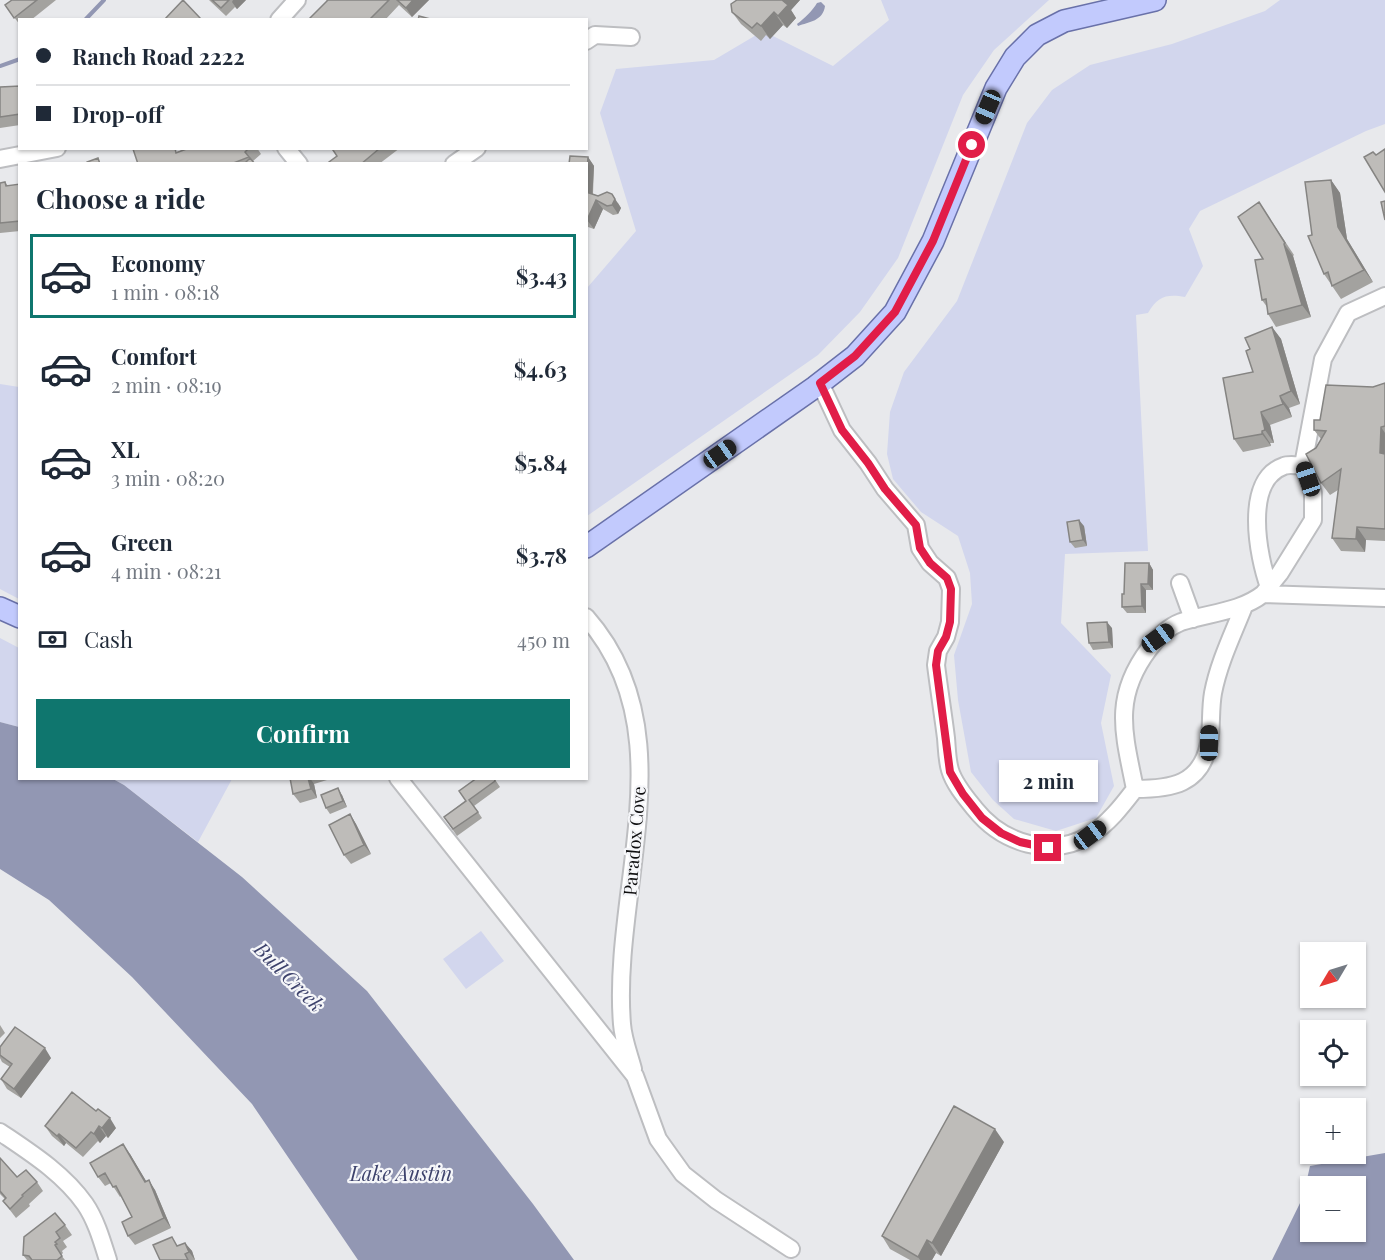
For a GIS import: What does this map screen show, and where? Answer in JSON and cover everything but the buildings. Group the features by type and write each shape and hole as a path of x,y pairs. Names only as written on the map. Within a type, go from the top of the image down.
{"main road":[{"path":"588,546 820,383 855,356 895,312 933,241 996,88 1015,57 1037,34 1064,21 1155,0"},
{"path":"0,608 18,616"}],"street":[{"path":"281,18 297,0"},
{"path":"588,40 595,36 632,36"},
{"path":"0,159 47,150"},
{"path":"457,162 474,150"},
{"path":"1135,789 1123,726 1124,705 1132,677 1158,638 1177,623 1250,604 1266,590 1313,520 1313,493 1303,465 1323,359 1348,313 1385,296"},
{"path":"820,383 842,430 885,489 916,525 920,548 930,563 947,578 951,589 950,622 946,637 938,651 936,665 950,772 963,794 982,818 1001,833 1020,842 1048,848 1070,844 1090,835 1118,810 1135,789 1170,788 1190,778 1204,759 1209,743 1213,692 1219,670 1244,606"},
{"path":"1266,590 1257,538 1258,500 1269,476 1284,466 1303,465"},
{"path":"1180,584 1193,619"},
{"path":"1266,590 1385,598"},
{"name":"Paradox Cove","path":"588,619 596,627 621,671 632,698 639,738 640,784 622,979 622,1026 635,1076"},
{"path":"400,780 635,1076 658,1139 683,1174 716,1200 791,1249"},
{"path":"0,1132 43,1161 86,1205 108,1260"}],"shaded area":[{"path":"881,0 1049,0 994,50 963,95 898,258 860,312 818,355 588,515 588,287 636,231 600,113 616,69 714,60 763,31 833,66 889,20"},
{"path":"1280,0 1385,0 1385,124 1200,211 1189,229 1203,266 1185,297 1164,298 1155,303 1148,313 1136,315 1148,551 1065,554 1061,623 1111,675 1101,723 1114,786 1096,818 1056,831 1014,819 993,800 971,772 958,700 954,655 972,604 970,573 958,536 921,512 893,479 887,454 890,412 904,372 957,301 1027,123 1052,90 1090,65 1172,44 1265,11"},
{"path":"0,384 18,387 18,598 0,589"},
{"path":"0,638 18,647 18,727 0,722"},
{"path":"115,780 231,780 198,842"},
{"path":"481,931 504,961 466,989 443,959"}],"water":[{"path":"821,2 825,6 821,15 815,20 798,26 797,24 817,3"},
{"name":"Lake Austin","path":"0,722 18,727 18,780 115,780 124,785 242,877 367,991 574,1260 358,1260 252,1104 132,977 49,900 0,869"},
{"path":"1385,1153 1385,1260 1272,1260 1300,1203 1300,1242 1366,1242 1366,1176 1308,1176 1310,1166 1366,1164 1366,1156"}],"waterway":[{"path":"87,18 104,0"},
{"path":"0,66 18,60"}],"route":[{"path":"972,145 933,241 895,312 855,356 820,383 842,430 885,489 916,525 920,548 930,563 947,578 951,589 950,622 946,637 938,651 936,665 950,772 963,794 982,818 1001,833 1020,842 1048,848"}],"water label":[{"name":"Bull Creek","path":"290,976"}]}
